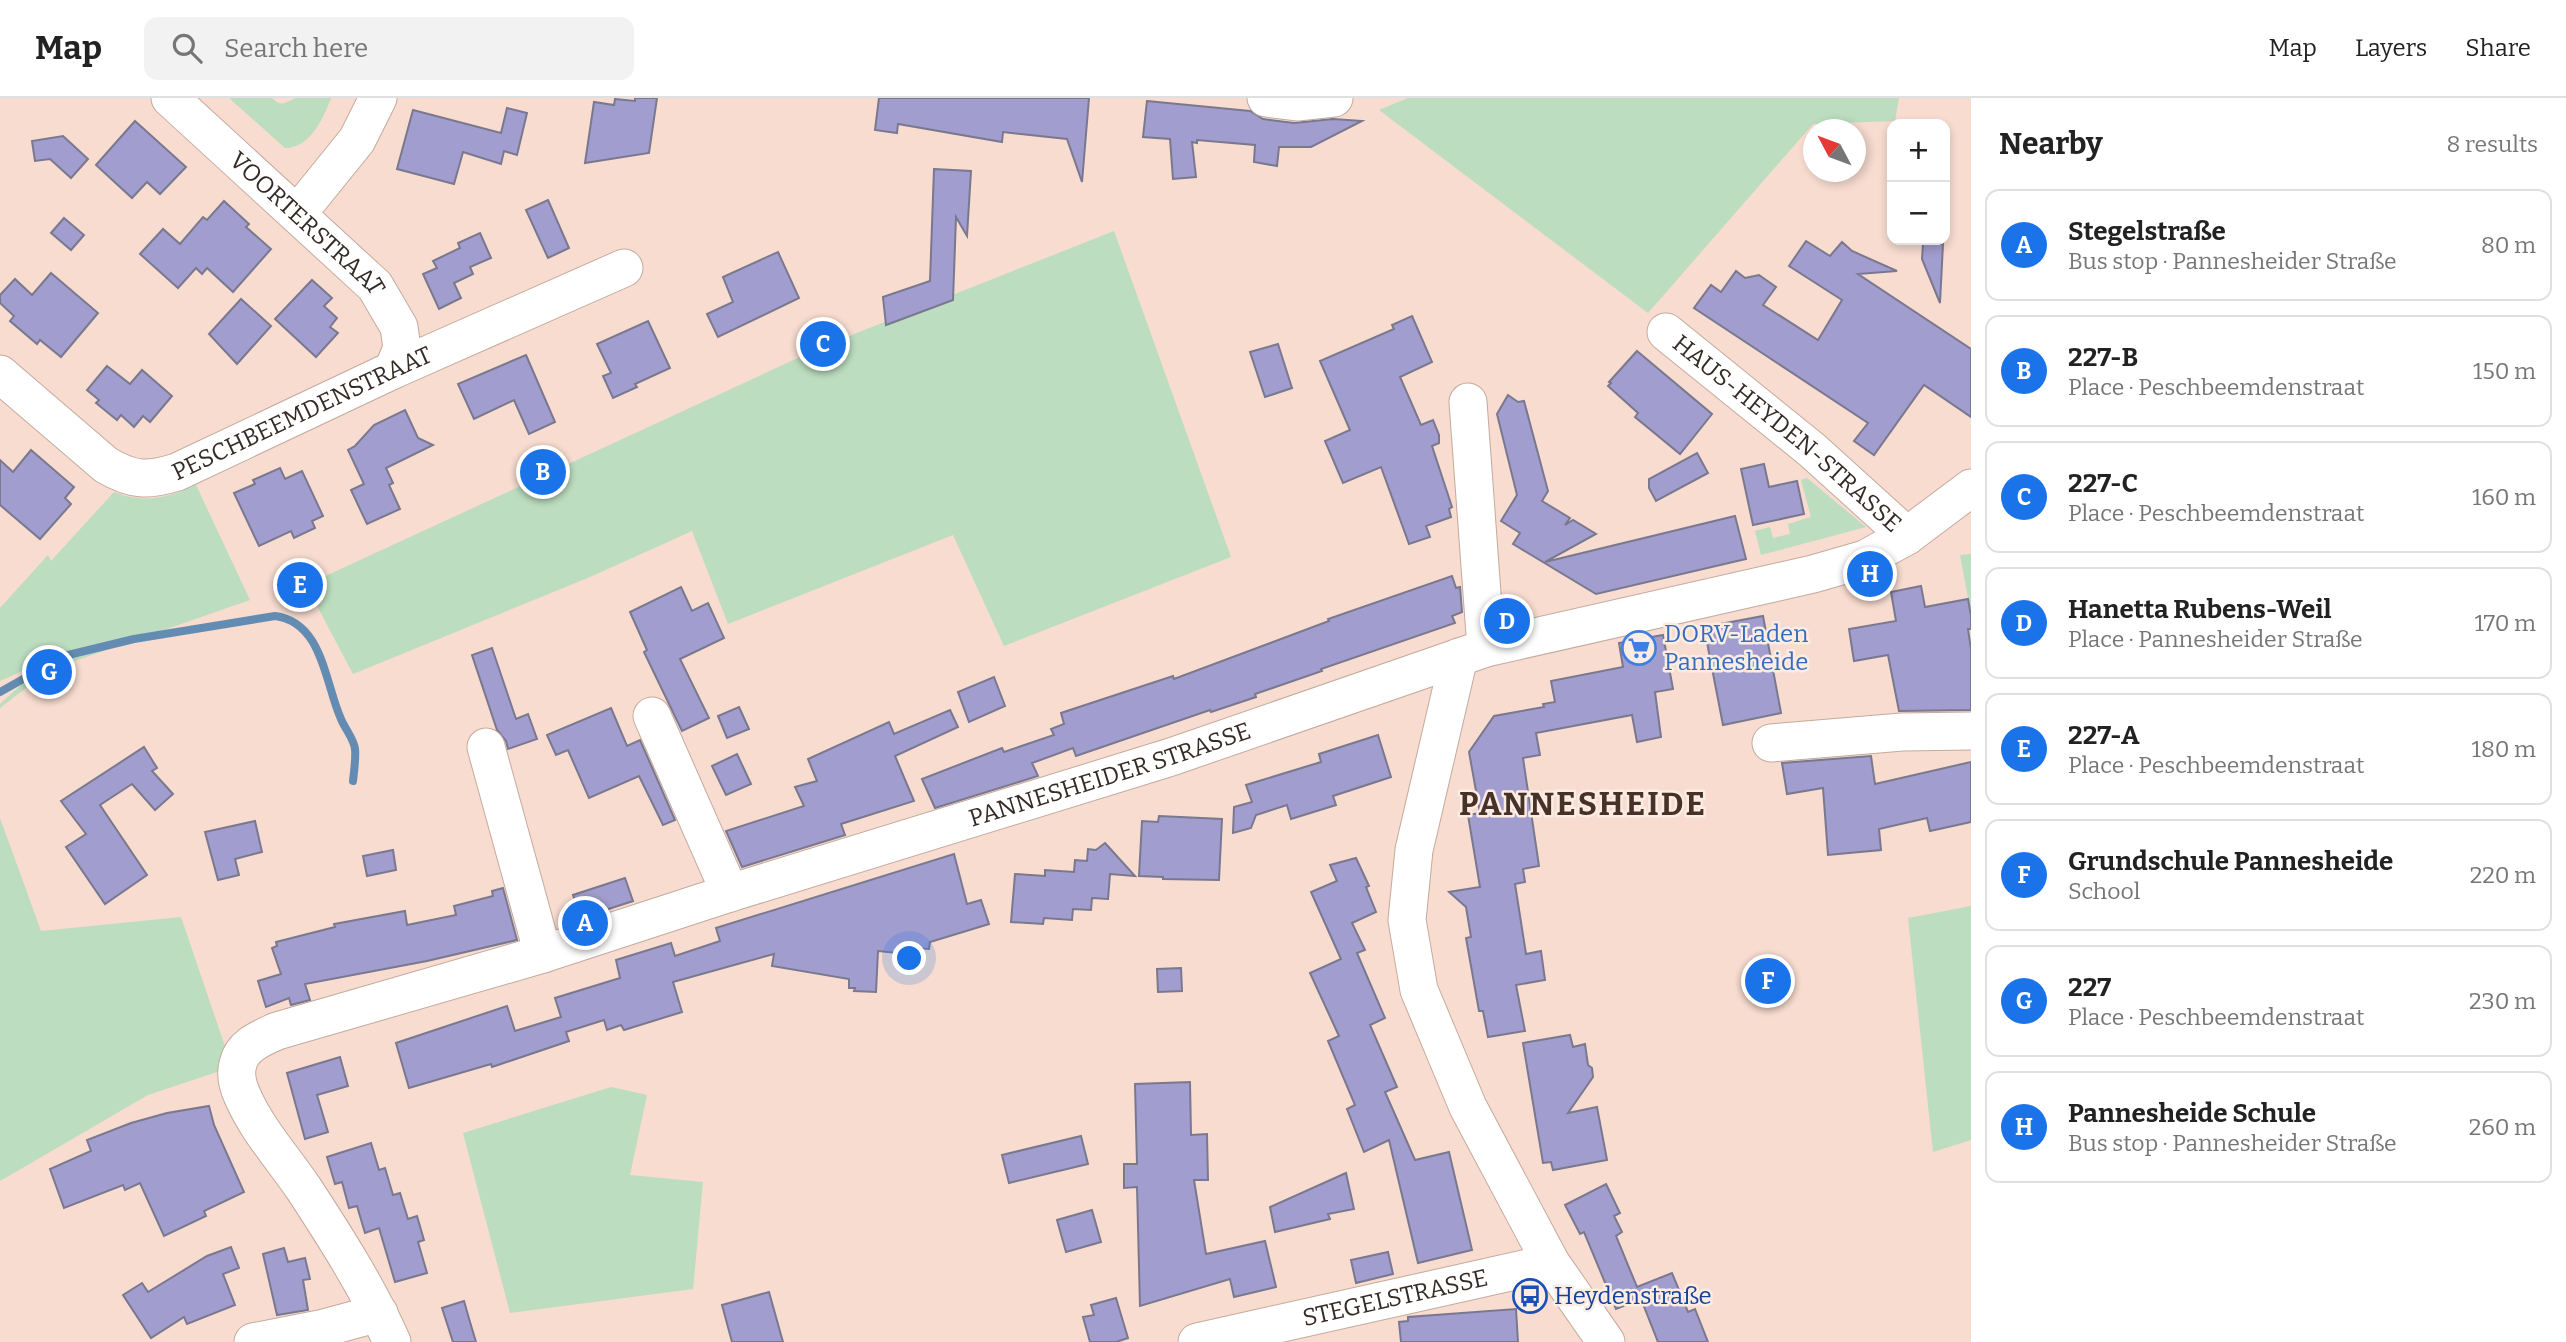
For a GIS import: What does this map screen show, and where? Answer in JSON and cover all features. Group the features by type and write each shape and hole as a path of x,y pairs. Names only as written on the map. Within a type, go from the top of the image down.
{"street":[{"name":"VOORTERSTRAAT","path":"170,98 375,286 399,327 402,348 393,370"},
{"path":"298,213 357,140 378,98"},
{"path":"1266,98 1304,102 1334,98"},
{"name":"PESCHBEEMDENSTRAAT","path":"0,374 106,465 128,476 155,479 177,472 393,370 624,268"},
{"name":"HAUS-HEYDEN-STRASSE","path":"1666,332 1812,450 1907,536"},
{"path":"1468,402 1472,653 1414,850 1406,920 1419,990 1468,1107 1551,1263 1606,1342"},
{"name":"PANNESHEIDER STRASSE","path":"385,1327 341,1247 262,1130 242,1095 237,1079 238,1063 244,1052 256,1041 277,1031 543,954 730,893 1171,757 1472,653 1813,574 1865,559 1907,536 1970,492"},
{"path":"653,716 730,893"},
{"path":"1771,743 1902,732 1971,731"},
{"path":"486,747 543,954"},
{"name":"STEGELSTRASSE","path":"1197,1342 1551,1263"},
{"path":"253,1342 320,1329 385,1327"}],"green space":[{"path":"229,98 272,98 281,103 296,98 331,98 320,123 308,138 294,147 285,148"},
{"path":"1408,98 1899,98 1895,119 1887,119 1887,121 1803,119 1803,135 1648,313 1379,110"},
{"path":"1114,231 1231,557 1004,646 953,535 728,624 692,531 590,577 353,674 306,585 824,346"},
{"path":"1807,478 1866,527 1761,555 1755,531 1770,527 1773,538 1790,534 1788,524 1811,517 1801,480"},
{"path":"196,485 250,600 49,670 0,708 0,704 21,685 59,663 66,655 62,653 0,681 0,608 48,555 51,561 114,492 136,498 156,498"},
{"path":"1971,554 1971,614 1960,555"},
{"path":"0,818 41,931 181,917 232,1067 148,1095 0,1181"},
{"path":"1971,906 1971,1140 1933,1152 1908,918"},
{"path":"611,1087 647,1095 630,1175 703,1182 693,1289 510,1313 463,1133"}],"building":[{"path":"635,98 657,98 649,153 585,163 594,102 614,105 615,99 635,101"},
{"path":"879,98 1089,98 1082,182 1067,139 1003,132 1002,142 898,124 897,133 875,130"},
{"path":"1147,101 1250,111 1263,119 1294,123 1333,119 1362,121 1311,147 1279,147 1277,166 1254,162 1255,145 1197,140 1197,143 1192,142 1196,177 1173,179 1170,139 1143,137"},
{"path":"507,108 527,113 517,155 504,151 501,164 463,152 454,184 397,169 413,110 501,133"},
{"path":"135,121 186,167 160,194 147,182 132,198 96,165"},
{"path":"63,136 88,159 71,178 50,159 35,161 32,141"},
{"path":"934,169 971,171 967,236 956,217 953,300 886,325 883,297 930,281"},
{"path":"548,200 569,248 548,258 526,210"},
{"path":"224,201 249,224 246,227 271,249 233,292 207,268 202,274 196,268 178,288 140,254 163,229 180,244 203,217 207,220"},
{"path":"64,218 84,235 71,250 51,233"},
{"path":"480,233 491,258 470,267 473,274 454,283 461,298 439,309 423,274 437,268 433,261 460,248 458,243"},
{"path":"1806,241 1830,256 1842,242 1852,251 1897,271 1858,274 1971,349 1971,417 1924,385 1874,455 1854,441 1868,423 1694,308 1711,285 1721,292 1736,271 1745,278 1759,275 1776,287 1763,305 1818,340 1842,300 1789,266"},
{"path":"1923,245 1943,245 1940,303 1922,259"},
{"path":"778,252 799,298 718,337 707,314 733,302 723,277"},
{"path":"51,273 98,313 61,357 40,340 37,344 10,321 14,316 0,303 0,295 15,279 32,295"},
{"path":"312,280 332,298 324,306 337,318 330,327 338,333 316,357 275,319"},
{"path":"241,299 271,326 237,364 209,334"},
{"path":"1412,316 1432,362 1400,377 1421,425 1433,420 1439,435 1439,443 1432,446 1452,507 1449,509 1451,517 1426,526 1430,537 1409,544 1381,467 1343,483 1325,441 1350,430 1320,361 1394,329 1392,325"},
{"path":"648,321 670,368 635,384 637,387 613,398 603,376 611,373 597,344"},
{"path":"1278,344 1292,388 1265,397 1250,352"},
{"path":"1637,351 1712,414 1680,454 1635,417 1638,413 1608,386"},
{"path":"526,355 555,422 529,434 514,400 474,419 458,384"},
{"path":"107,366 130,384 142,370 172,396 150,422 143,416 134,427 121,415 117,420 96,403 99,400 87,390"},
{"path":"1508,395 1518,402 1524,401 1548,491 1542,501 1570,518 1565,525 1573,520 1596,534 1545,562 1735,516 1746,559 1596,594 1513,544 1520,533 1501,521 1517,495 1497,414"},
{"path":"405,410 418,438 433,445 386,468 393,483 389,485 400,509 367,524 351,490 364,484 348,450 374,425"},
{"path":"31,450 74,487 65,498 71,504 40,539 0,505 0,460 13,472"},
{"path":"1697,453 1708,473 1656,501 1649,488 1649,479"},
{"path":"1764,464 1769,487 1797,481 1804,514 1753,525 1741,469"},
{"path":"280,468 285,479 302,471 323,516 312,521 315,528 294,538 291,531 259,546 234,493 255,484 253,480"},
{"path":"1452,576 1456,588 1460,587 1462,612 1452,616 1455,623 1321,669 1322,671 1255,694 1256,697 1211,712 1210,710 1076,756 1073,748 1032,763 1038,776 935,808 922,779 1002,748 1004,752 1054,735 1051,729 1064,724 1061,713 1173,676 1174,679 1329,621 1328,619"},
{"path":"1921,586 1925,607 1968,599 1971,616 1971,629 1968,629 1971,649 1971,710 1899,711 1888,655 1854,661 1849,629 1896,621 1891,592"},
{"path":"681,587 692,611 708,603 724,638 680,659 709,718 682,731 644,652 647,650 630,612"},
{"path":"1763,616 1781,713 1723,725 1704,627"},
{"path":"1663,635 1673,689 1655,692 1661,737 1637,742 1632,715 1536,733 1540,755 1523,758 1539,866 1523,869 1525,882 1515,884 1526,954 1541,951 1545,980 1516,985 1525,1031 1488,1037 1483,1011 1479,1011 1466,938 1471,937 1466,907 1449,892 1480,887 1468,815 1480,813 1469,752 1494,716 1544,707 1543,704 1555,702 1551,681 1623,667 1619,643"},
{"path":"492,648 516,719 528,714 537,739 508,749 506,741 497,730 472,655"},
{"path":"994,677 1005,706 969,722 958,692"},
{"path":"739,707 749,729 727,738 718,716"},
{"path":"611,708 627,746 640,740 675,820 663,825 639,776 589,798 568,750 556,755 547,735"},
{"path":"950,710 958,727 895,756 914,801 841,824 845,835 742,867 726,831 804,806 795,787 817,781 808,759 889,722 894,734"},
{"path":"1378,735 1391,777 1333,796 1336,805 1291,819 1287,805 1256,815 1251,828 1233,833 1234,807 1252,802 1246,785 1321,762 1319,754"},
{"path":"144,747 157,768 152,771 173,794 155,810 132,784 100,805 147,875 105,904 66,847 86,834 61,801"},
{"path":"737,754 751,784 726,795 712,766"},
{"path":"1871,756 1875,784 1971,762 1971,822 1930,831 1927,818 1879,829 1881,850 1828,855 1823,788 1787,794 1782,763"},
{"path":"1159,816 1222,819 1219,880 1139,876 1142,821 1158,822"},
{"path":"255,821 262,852 235,859 239,875 218,880 205,832"},
{"path":"1105,843 1135,876 1110,874 1108,899 1092,898 1091,910 1073,909 1072,920 1044,918 1043,924 1011,922 1015,874 1045,876 1045,870 1074,872 1075,860 1087,861 1088,849 1096,850"},
{"path":"393,850 396,870 367,876 363,856"},
{"path":"954,854 967,904 981,900 989,924 930,942 929,949 917,948 917,955 878,951 876,992 854,991 855,988 849,988 849,979 772,966 774,954 673,982 682,1012 624,1030 621,1025 607,1030 604,1020 566,1032 569,1041 492,1067 491,1064 409,1088 396,1043 507,1006 515,1031 561,1017 555,998 620,978 616,960 671,943 675,956 720,941 716,928"},
{"path":"1356,858 1369,886 1366,887 1376,912 1352,923 1365,950 1357,953 1385,1018 1370,1025 1397,1087 1385,1092 1415,1160 1449,1152 1472,1250 1418,1263 1389,1140 1364,1152 1347,1109 1355,1105 1328,1041 1339,1036 1310,973 1341,959 1311,892 1337,881 1330,865"},
{"path":"625,878 633,901 581,918 573,895"},
{"path":"503,888 517,940 427,961 305,984 310,1000 291,1005 289,998 266,1007 258,981 281,974 272,948 277,946 276,942 335,927 334,924 405,911 407,925 456,915 454,906 493,896 492,891"},
{"path":"1181,968 1182,991 1158,992 1157,969"},
{"path":"1570,1035 1573,1047 1585,1044 1593,1077 1568,1113 1597,1107 1607,1160 1553,1170 1551,1162 1543,1163 1523,1043"},
{"path":"340,1057 348,1086 317,1095 328,1132 305,1139 287,1073"},
{"path":"1190,1082 1191,1135 1207,1134 1208,1180 1194,1180 1206,1254 1265,1241 1276,1287 1234,1297 1230,1279 1140,1306 1137,1187 1124,1188 1124,1164 1137,1164 1135,1084"},
{"path":"209,1106 214,1125 244,1192 204,1211 206,1216 164,1236 140,1183 125,1190 123,1185 64,1208 50,1169 91,1151 87,1140 131,1123 167,1113"},
{"path":"1081,1136 1088,1164 1009,1183 1002,1155"},
{"path":"371,1143 379,1170 385,1168 393,1195 400,1193 408,1219 417,1216 424,1240 418,1242 427,1273 395,1282 379,1228 365,1233 357,1206 349,1208 342,1182 335,1184 327,1157"},
{"path":"1346,1173 1354,1209 1328,1214 1330,1219 1275,1232 1270,1207"},
{"path":"1606,1184 1620,1213 1614,1216 1622,1232 1616,1236 1637,1287 1672,1273 1688,1312 1695,1309 1708,1342 1658,1342 1641,1299 1616,1309 1584,1232 1580,1234 1565,1205"},
{"path":"1092,1210 1101,1242 1066,1252 1057,1220"},
{"path":"231,1247 239,1268 223,1274 235,1305 187,1324 184,1317 151,1338 123,1295 142,1283 148,1292 207,1256"},
{"path":"284,1248 288,1262 305,1258 310,1279 303,1280 308,1310 277,1315 263,1254"},
{"path":"1388,1252 1393,1274 1356,1283 1351,1260"},
{"path":"769,1292 783,1342 732,1342 722,1305"},
{"path":"1116,1298 1128,1338 1116,1342 1090,1342 1083,1317 1094,1315 1091,1305"},
{"path":"464,1301 476,1342 453,1342 442,1308"},
{"path":"1516,1309 1518,1342 1401,1342 1399,1322 1408,1321 1408,1317"}],"waterway":[{"path":"0,692 64,656 134,639 275,616 291,621 313,642 341,719 354,745 353,781"}],"place":[{"name":"227-C","path":"823,344"},
{"name":"227-B","path":"543,472"},
{"name":"Pannesheide Schule","path":"1870,574"},
{"name":"227-A","path":"300,585"},
{"name":"Hanetta Rubens-Weil","path":"1507,621"},
{"name":"DORV-Laden Pannesheide","path":"1639,648"},
{"name":"227","path":"49,672"},
{"name":"Stegelstraße","path":"585,923"},
{"name":"Grundschule Pannesheide","path":"1768,981"},
{"name":"Heydenstraße","path":"1530,1296"}],"district":[{"name":"PANNESHEIDE","path":"1583,804"}]}
